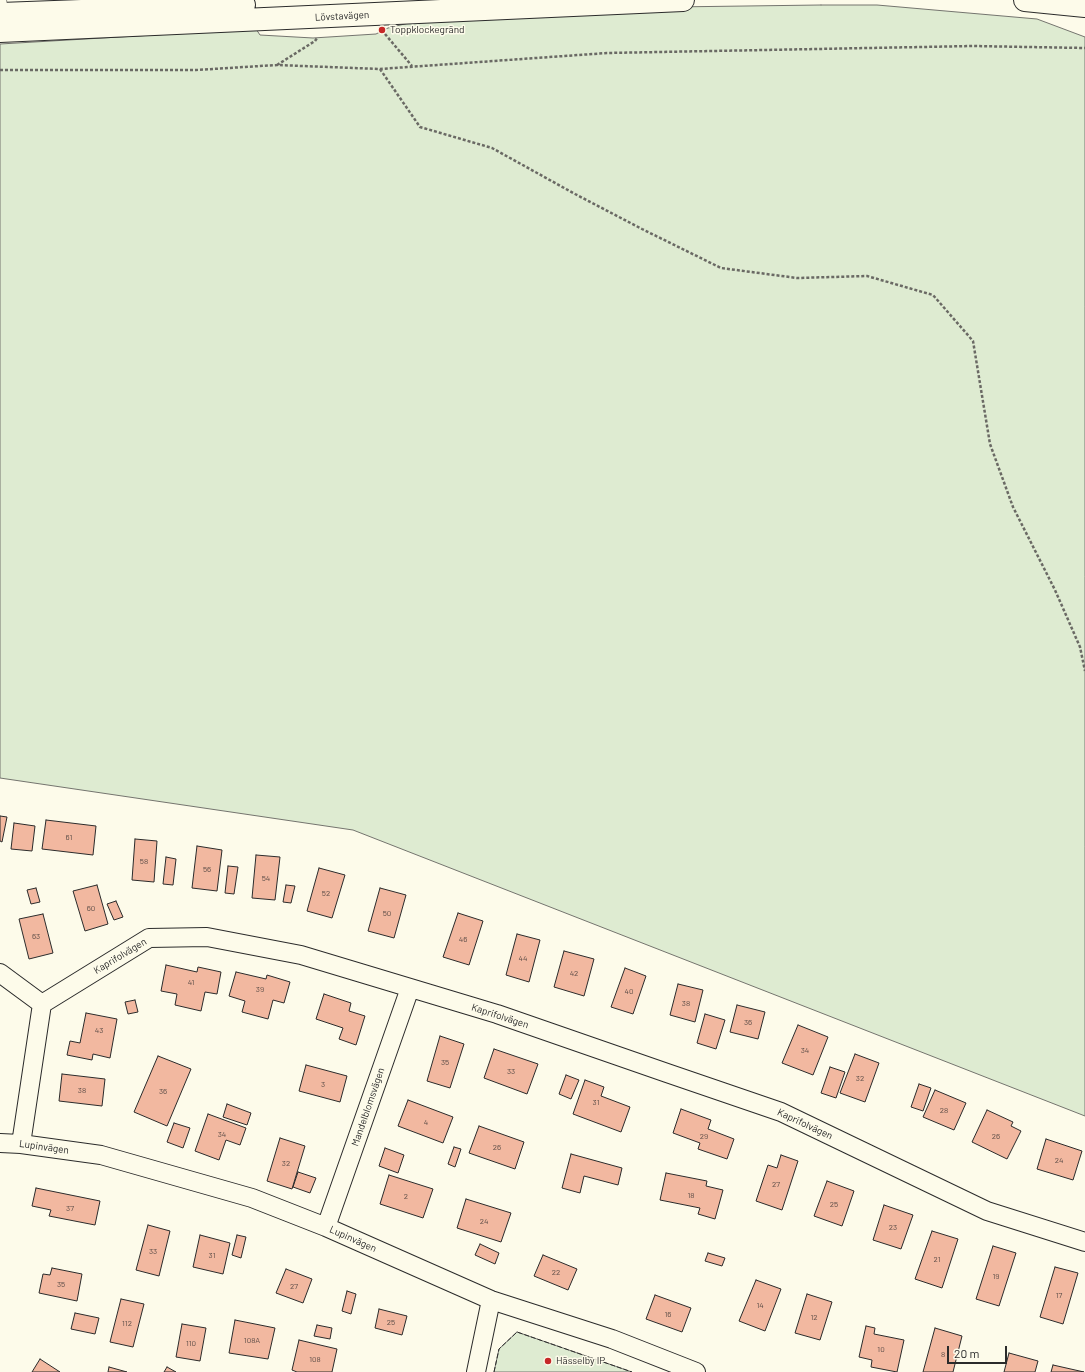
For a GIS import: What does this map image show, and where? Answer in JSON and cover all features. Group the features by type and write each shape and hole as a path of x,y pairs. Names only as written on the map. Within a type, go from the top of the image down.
{"street":[{"name":"Lövstavägen","path":"2,18 363,0"},
{"name":"Lövstavägen","path":"2,18 683,0"},
{"path":"1025,0 1085,6"},
{"name":"Kaprifolvägen","path":"42,1004 149,938 207,937 294,954 497,1014 781,1112 987,1211 1085,1242"},
{"path":"0,973 42,1004 21,1144"},
{"name":"Mandelblomsvägen","path":"326,1227 410,988"},
{"name":"Lupinvägen","path":"0,1143 21,1144 101,1155 252,1198 326,1227 491,1300 612,1339 696,1372"},
{"path":"476,1372 491,1300"}],"path":[{"path":"382,30 412,66"},
{"path":"277,65 315,41 318,37"},
{"path":"0,70 196,70 277,65 380,69 607,53 973,46 1085,48"},
{"path":"380,69 420,128 492,148 575,194 721,268 797,278 867,276 934,294 974,341 990,444 1013,507 1056,590 1080,647 1085,671"}],"green space":[{"path":"877,5 1037,19 1085,37 1085,1116 353,830 0,778 0,44 256,29 260,35 313,38 376,34 388,28 413,22 671,7"},
{"name":"Hässelby IP","path":"517,1332 632,1372 494,1372 499,1349"}],"building":[{"path":"0,816 7,817 2,842 0,841"},
{"path":"46,820 96,826 93,855 42,849"},
{"path":"14,823 35,826 32,851 11,849"},
{"path":"135,839 157,841 154,882 132,880"},
{"path":"197,846 222,850 217,891 192,888"},
{"path":"256,855 280,857 275,900 252,898"},
{"path":"166,857 176,859 173,885 163,884"},
{"path":"228,866 238,867 234,894 225,893"},
{"path":"319,868 345,875 332,918 307,911"},
{"path":"97,885 108,924 85,931 73,891"},
{"path":"286,885 295,886 291,903 283,902"},
{"path":"36,888 40,902 31,904 27,890"},
{"path":"380,888 406,895 394,938 368,931"},
{"path":"116,901 123,917 114,920 107,904"},
{"path":"458,913 483,921 469,965 443,957"},
{"path":"43,914 53,953 29,959 19,919"},
{"path":"517,934 540,940 529,982 506,975"},
{"path":"564,951 594,959 584,996 554,987"},
{"path":"166,965 197,972 198,967 221,972 217,994 205,992 201,1011 175,1005 177,994 161,991"},
{"path":"625,968 646,976 633,1014 611,1007"},
{"path":"236,972 266,979 267,975 290,982 284,1003 273,1000 268,1019 242,1012 245,1001 229,996"},
{"path":"678,984 703,990 695,1022 670,1015"},
{"path":"324,994 351,1003 349,1011 365,1016 356,1045 339,1039 343,1028 316,1019"},
{"path":"135,1000 138,1012 128,1014 125,1002"},
{"path":"737,1005 765,1012 758,1039 730,1032"},
{"path":"86,1013 117,1019 110,1058 93,1054 92,1060 67,1055 70,1041 80,1043"},
{"path":"705,1014 725,1020 716,1049 697,1043"},
{"path":"798,1025 828,1037 813,1075 782,1063"},
{"path":"440,1036 464,1044 450,1088 427,1081"},
{"path":"494,1049 538,1064 527,1094 484,1078"},
{"path":"855,1054 879,1063 865,1102 840,1093"},
{"path":"158,1056 191,1069 167,1126 134,1112"},
{"path":"306,1065 347,1076 340,1102 299,1091"},
{"path":"830,1067 845,1072 836,1098 821,1093"},
{"path":"62,1074 105,1079 102,1106 59,1101"},
{"path":"566,1075 579,1080 571,1099 559,1094"},
{"path":"585,1080 604,1087 601,1096 630,1107 621,1132 573,1114"},
{"path":"919,1084 931,1088 923,1111 911,1107"},
{"path":"935,1090 966,1103 954,1130 923,1117"},
{"path":"408,1100 453,1117 443,1143 398,1126"},
{"path":"227,1104 251,1113 247,1125 223,1117"},
{"path":"681,1109 711,1120 708,1129 734,1139 727,1159 698,1149 700,1143 673,1133"},
{"path":"987,1110 1013,1122 1011,1126 1021,1131 1007,1159 972,1142"},
{"path":"208,1114 246,1128 240,1145 226,1140 219,1160 195,1151"},
{"path":"174,1123 190,1128 183,1148 167,1142"},
{"path":"479,1126 524,1142 515,1169 469,1153"},
{"path":"280,1138 305,1146 292,1189 267,1181"},
{"path":"1046,1139 1082,1151 1073,1180 1037,1169"},
{"path":"454,1147 461,1149 455,1167 448,1164"},
{"path":"385,1148 404,1155 398,1173 379,1166"},
{"path":"571,1154 622,1168 618,1185 584,1176 580,1193 562,1188"},
{"path":"781,1155 798,1161 782,1210 756,1201 768,1165 777,1168"},
{"path":"298,1172 316,1178 310,1193 293,1187"},
{"path":"666,1173 707,1181 706,1186 723,1190 715,1219 698,1214 700,1208 660,1200"},
{"path":"389,1175 433,1189 423,1218 380,1204"},
{"path":"827,1181 854,1191 842,1226 814,1216"},
{"path":"36,1188 100,1201 95,1225 49,1216 51,1210 32,1206"},
{"path":"466,1199 511,1213 501,1242 457,1228"},
{"path":"884,1205 913,1215 901,1249 873,1240"},
{"path":"148,1225 170,1231 159,1276 136,1270"},
{"path":"932,1231 958,1239 942,1288 915,1279"},
{"path":"200,1235 230,1243 223,1274 193,1267"},
{"path":"237,1235 246,1237 241,1258 232,1255"},
{"path":"480,1244 499,1253 495,1264 475,1255"},
{"path":"993,1246 1016,1253 999,1306 976,1299"},
{"path":"708,1253 725,1258 722,1266 705,1261"},
{"path":"543,1255 577,1269 568,1290 534,1276"},
{"path":"1055,1267 1078,1273 1063,1324 1040,1317"},
{"path":"52,1268 82,1274 77,1301 39,1293 43,1274 50,1275"},
{"path":"286,1269 312,1279 303,1303 276,1293"},
{"path":"756,1280 781,1289 765,1331 739,1321"},
{"path":"347,1291 356,1294 351,1314 342,1311"},
{"path":"807,1294 832,1302 820,1340 795,1333"},
{"path":"655,1295 691,1308 682,1332 646,1319"},
{"path":"121,1299 144,1304 133,1347 110,1342"},
{"path":"379,1309 407,1316 402,1335 375,1328"},
{"path":"75,1313 99,1318 95,1334 71,1329"},
{"path":"235,1320 275,1328 268,1359 229,1353"},
{"path":"182,1324 206,1328 200,1361 176,1357"},
{"path":"317,1325 332,1328 330,1339 314,1336"},
{"path":"866,1326 875,1328 874,1334 904,1340 897,1372 871,1367 872,1360 859,1357"},
{"path":"935,1328 962,1336 953,1372 923,1372"},
{"path":"299,1340 337,1349 332,1372 297,1372 292,1370"},
{"path":"1009,1353 1038,1361 1035,1372 1004,1372"},
{"path":"40,1359 60,1372 32,1372"},
{"path":"1053,1365 1084,1372 1051,1372"},
{"path":"109,1367 127,1372 108,1372"},
{"path":"167,1367 176,1372 164,1372"}],"fence":[{"path":"494,1372 499,1349 517,1332 632,1372"}],"place":[{"name":"Toppklockegränd","path":"382,30"},
{"name":"Hässelby IP","path":"548,1361"}]}
